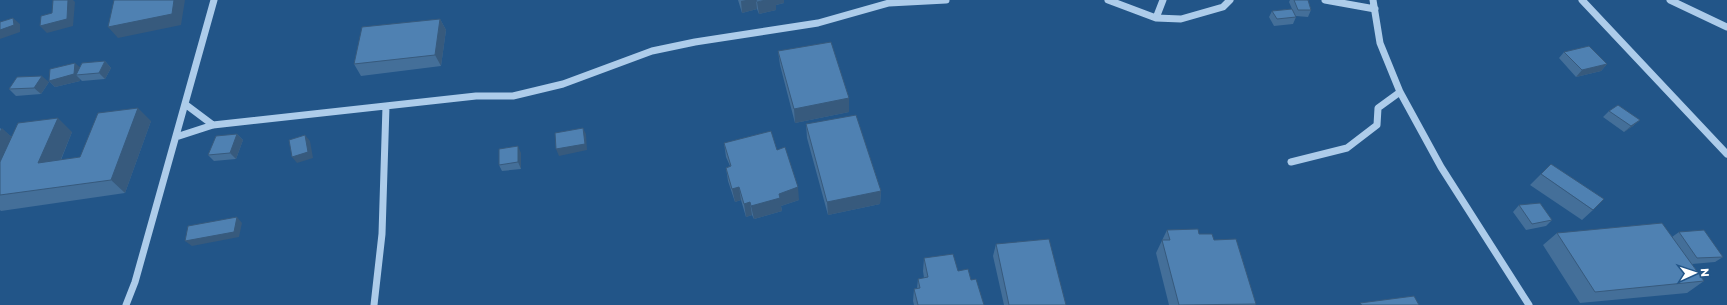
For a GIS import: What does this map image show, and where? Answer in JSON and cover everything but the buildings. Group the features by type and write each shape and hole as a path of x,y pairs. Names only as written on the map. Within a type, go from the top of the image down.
{"street":[{"path":"125,305 135,282 214,0"},
{"path":"176,137 213,125 476,96 513,96 563,84 652,51 695,42 818,23 889,3 946,0"},
{"path":"1108,0 1156,18 1181,19 1223,7 1230,0"},
{"path":"1156,18 1162,0"},
{"path":"1325,0 1375,9"},
{"path":"1373,0 1380,43 1400,92 1441,167 1529,305"},
{"path":"1582,0 1727,154"},
{"path":"1670,0 1727,27"},
{"path":"1291,162 1347,148 1377,125 1378,108 1388,99 1400,92"},
{"path":"185,104 213,125"},
{"path":"374,305 382,234 386,106"}]}
